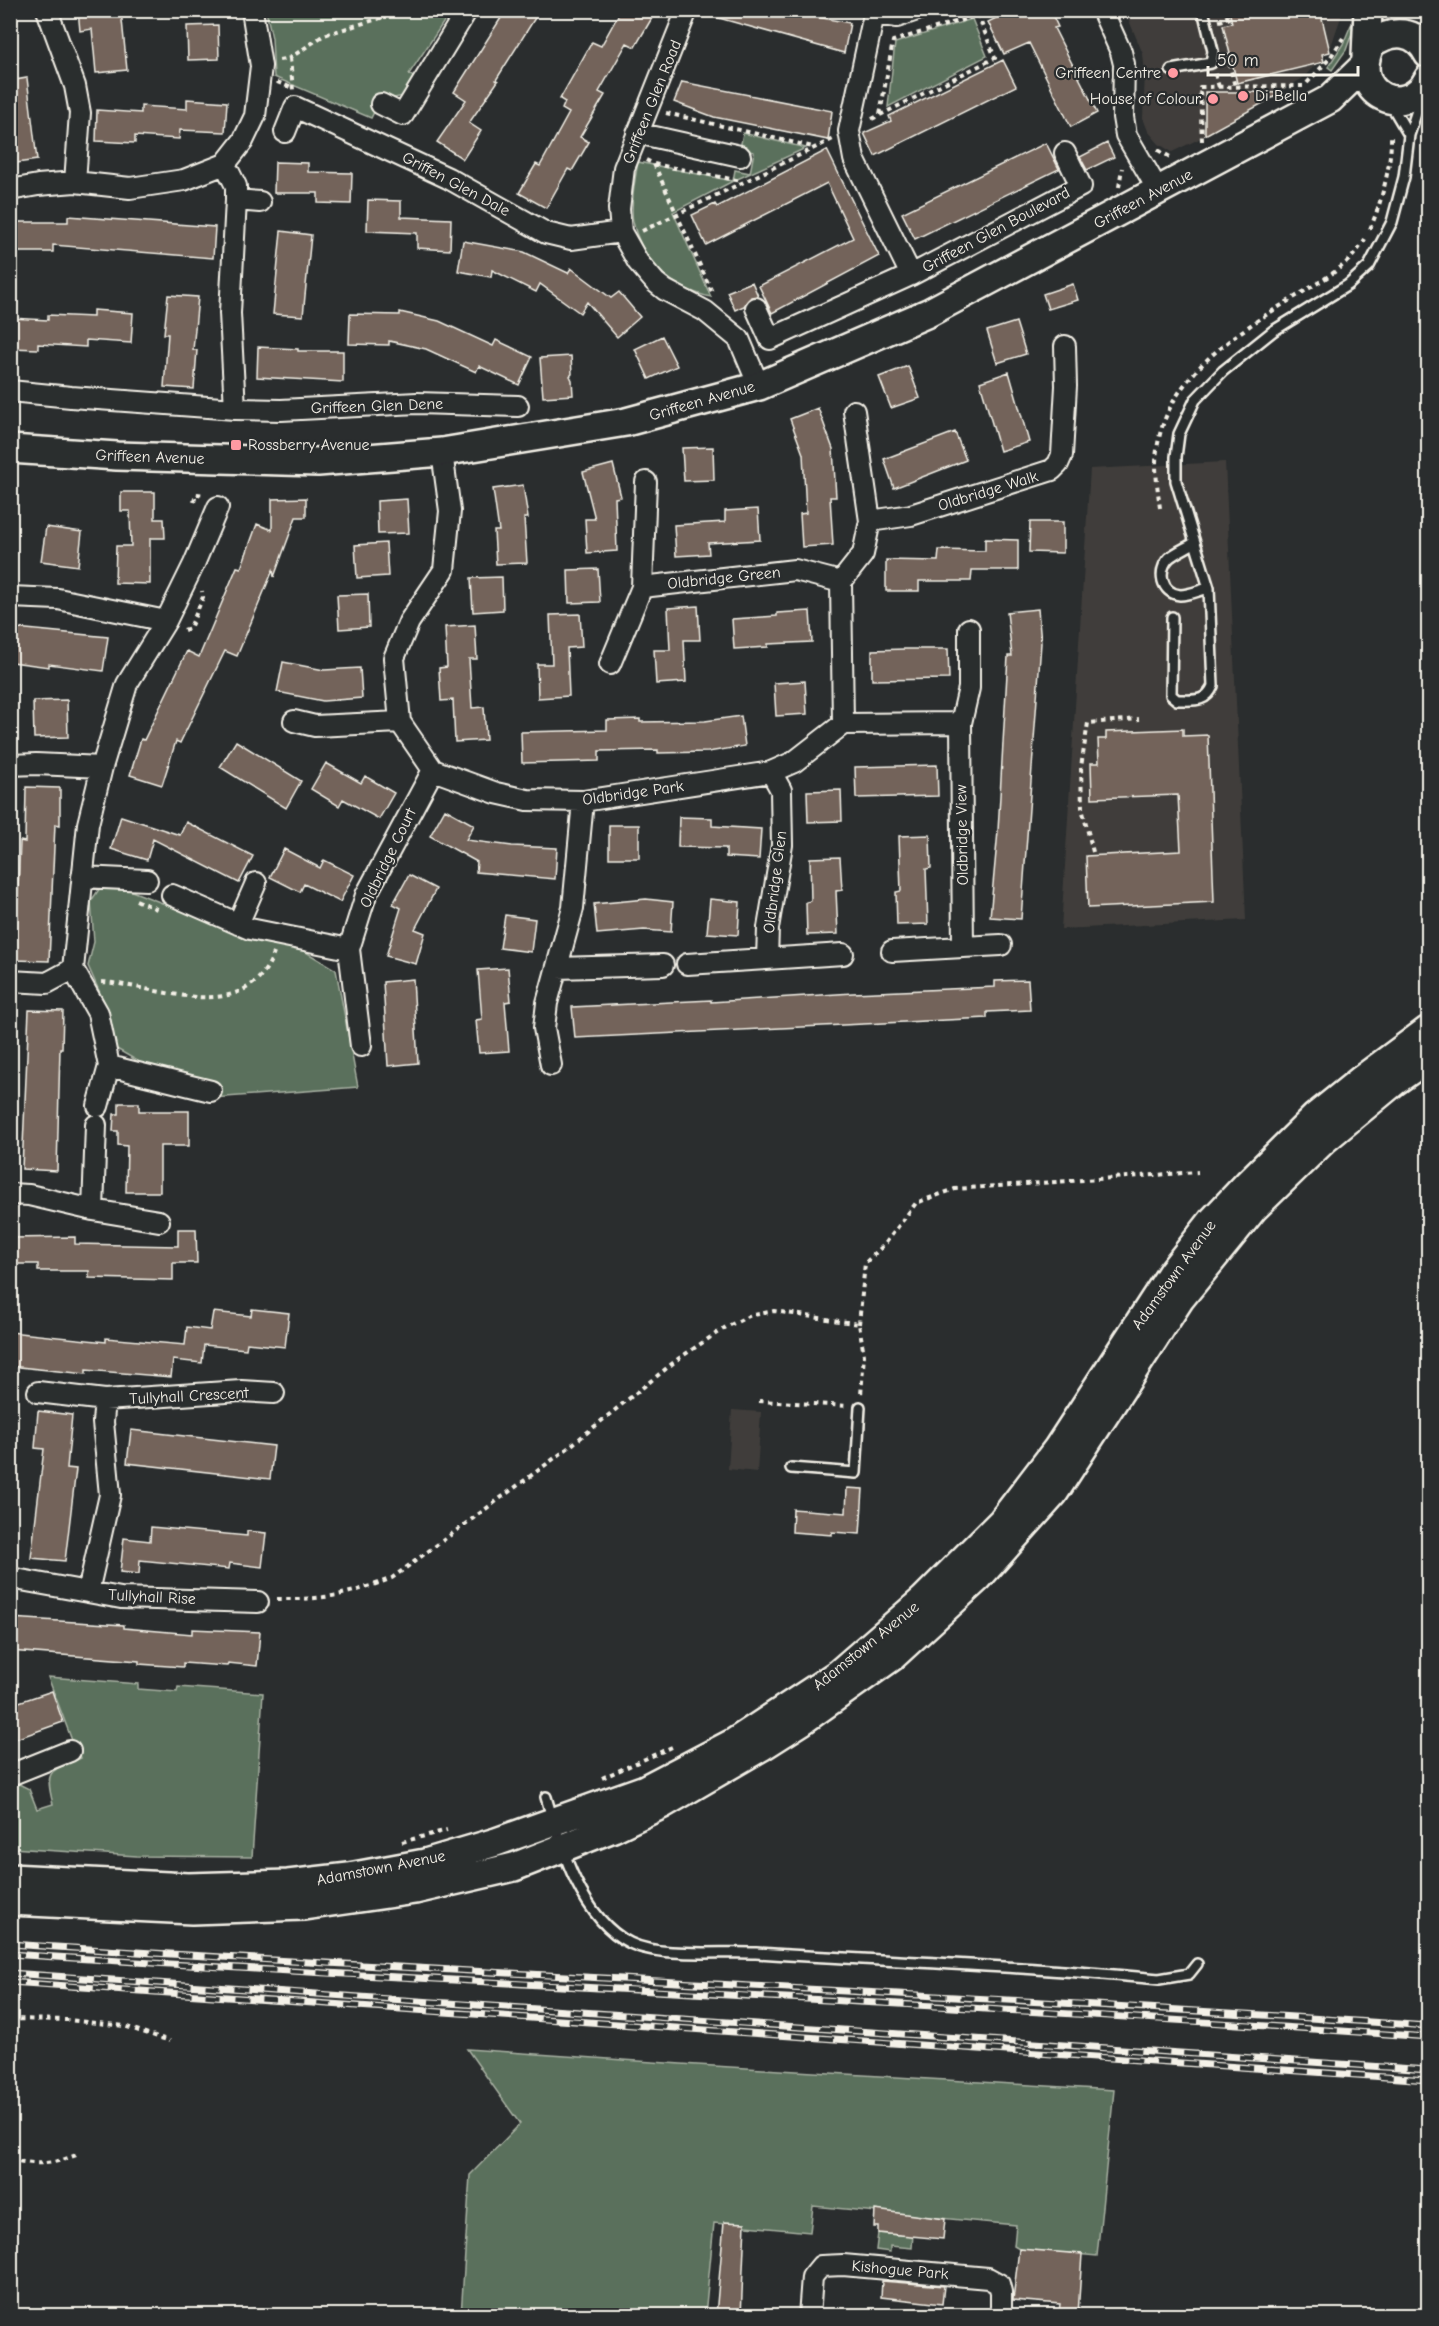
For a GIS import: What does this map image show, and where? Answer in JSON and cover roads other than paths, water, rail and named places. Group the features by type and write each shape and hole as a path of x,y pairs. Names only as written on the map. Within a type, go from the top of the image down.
{"street":[{"path":"47,10 75,86 80,113 75,182"},
{"path":"10,190 38,184 75,182 130,188 184,180 225,164 243,141 255,116 266,64 252,10"},
{"path":"381,104 403,115 466,10"},
{"name":"Griffeen Glen Road","path":"623,236 620,209 624,168 632,153 637,133 687,10"},
{"name":"Griffeen Glen Boulevard","path":"911,275 854,159 849,131 869,12 897,17 917,10"},
{"path":"1102,10 1124,64 1123,117 1126,135 1158,190"},
{"path":"1368,10 1365,76 1370,86 1382,96"},
{"path":"1397,10 1425,48"},
{"name":"Griffeen Avenue","path":"1330,99 1365,60 1371,44 1389,34 1399,33 1425,48"},
{"name":"Griffeen Avenue","path":"10,449 117,456 318,462 442,453 626,422 759,386 928,313 1330,99 1356,94 1398,100 1418,93 1427,82"},
{"name":"Griffen Glen Dale","path":"285,132 296,95 369,140 448,178 546,233 571,239 623,236"},
{"path":"637,133 740,156"},
{"name":"Griffeen Glen Boulevard","path":"756,308 770,339 911,275 1081,186 1065,153"},
{"path":"225,164 236,186 230,313 235,409"},
{"path":"236,200 261,202"},
{"path":"623,236 638,262 655,282 665,290 705,311 739,339 759,386"},
{"name":"Oldbridge Walk","path":"870,521 910,515 1052,470 1062,455 1065,346"},
{"name":"Griffeen Glen Dene","path":"10,391 235,409 281,410 417,403 518,406"},
{"path":"854,411 870,521 863,554 841,582 843,724 961,723"},
{"path":"433,770 400,722 394,658 409,622 444,570 450,511 442,453"},
{"name":"Oldbridge Green","path":"610,664 642,587 646,482"},
{"path":"93,1210 97,1116 109,1066 98,1013 76,975 88,824 102,767 127,684 172,626 194,564 218,507"},
{"name":"Oldbridge Green","path":"642,587 795,570 841,582"},
{"path":"10,597 58,599 172,626"},
{"name":"Oldbridge View","path":"963,947 961,723 969,688 969,629"},
{"path":"294,721 315,726 400,722"},
{"name":"Oldbridge Park","path":"433,770 496,793 516,797 583,801 771,772 794,762 843,724"},
{"path":"10,765 102,767"},
{"name":"Oldbridge Court","path":"361,1046 349,948 366,895 433,770"},
{"name":"Oldbridge Glen","path":"768,959 768,928 782,845 781,790 771,772"},
{"path":"551,1065 544,1028 547,1003 573,908 583,801"},
{"path":"82,877 147,880"},
{"path":"238,924 255,883"},
{"path":"172,895 250,929 349,948"},
{"path":"892,951 1000,945"},
{"name":"Oldbridge Glen","path":"687,964 843,954"},
{"path":"557,968 663,965"},
{"path":"10,981 47,983 76,975"},
{"name":"Adamstown Avenue","path":"10,1878 188,1887 288,1884 349,1877 425,1863 496,1842 550,1809 645,1789 734,1743 839,1673 923,1600 1002,1521 1057,1449 1172,1272 1212,1221 1315,1117 1362,1078 1428,1030"},
{"name":"Adamstown Avenue","path":"10,1900 192,1910 304,1906 415,1890 514,1867 563,1848 663,1804 761,1747 892,1657 978,1578 1054,1493 1180,1299 1254,1209 1324,1140 1394,1082 1428,1058"},
{"path":"109,1066 211,1091"},
{"path":"10,1194 29,1195 93,1210 159,1221"},
{"name":"Tullyhall Crescent","path":"38,1392 105,1400 241,1391 274,1393"},
{"name":"Tullyhall Crescent","path":"88,1592 110,1495 103,1422 105,1400"},
{"name":"Tullyhall Rise","path":"10,1578 121,1598 258,1602"},
{"path":"10,1775 70,1751"},
{"name":"Kishogue Park","path":"809,2316 812,2277 821,2266 843,2265 988,2278 999,2284 1001,2316"}],"lane":[{"path":"1171,69 1197,67 1211,63 1213,51 1203,10"},
{"path":"1172,617 1171,694 1177,700 1202,699 1213,686 1209,588 1194,543 1176,471 1177,445 1189,411 1202,390 1223,371 1273,331 1348,285 1369,266 1386,237 1395,212 1404,177 1409,135 1427,82"},
{"path":"1382,96 1409,135"},
{"path":"1194,543 1168,560 1161,573 1162,580 1171,592 1181,595 1209,588"},
{"path":"791,1468 856,1473 860,1407"},
{"path":"550,1809 574,1879 604,1924 630,1943 653,1950 741,1952 1158,1979 1189,1974 1197,1965"}],"railway":[{"path":"10,1944 1428,2026"},
{"path":"10,1954 1074,2014 1428,2037"},
{"path":"10,1973 1428,2070"},
{"path":"10,1982 1428,2080"}],"place":[{"name":"Griffeen Centre","path":"1173,73"},
{"name":"Di Bella","path":"1243,96"},
{"name":"House of Colour","path":"1213,99"},
{"name":"Rossberry Avenue","path":"236,445"}]}
